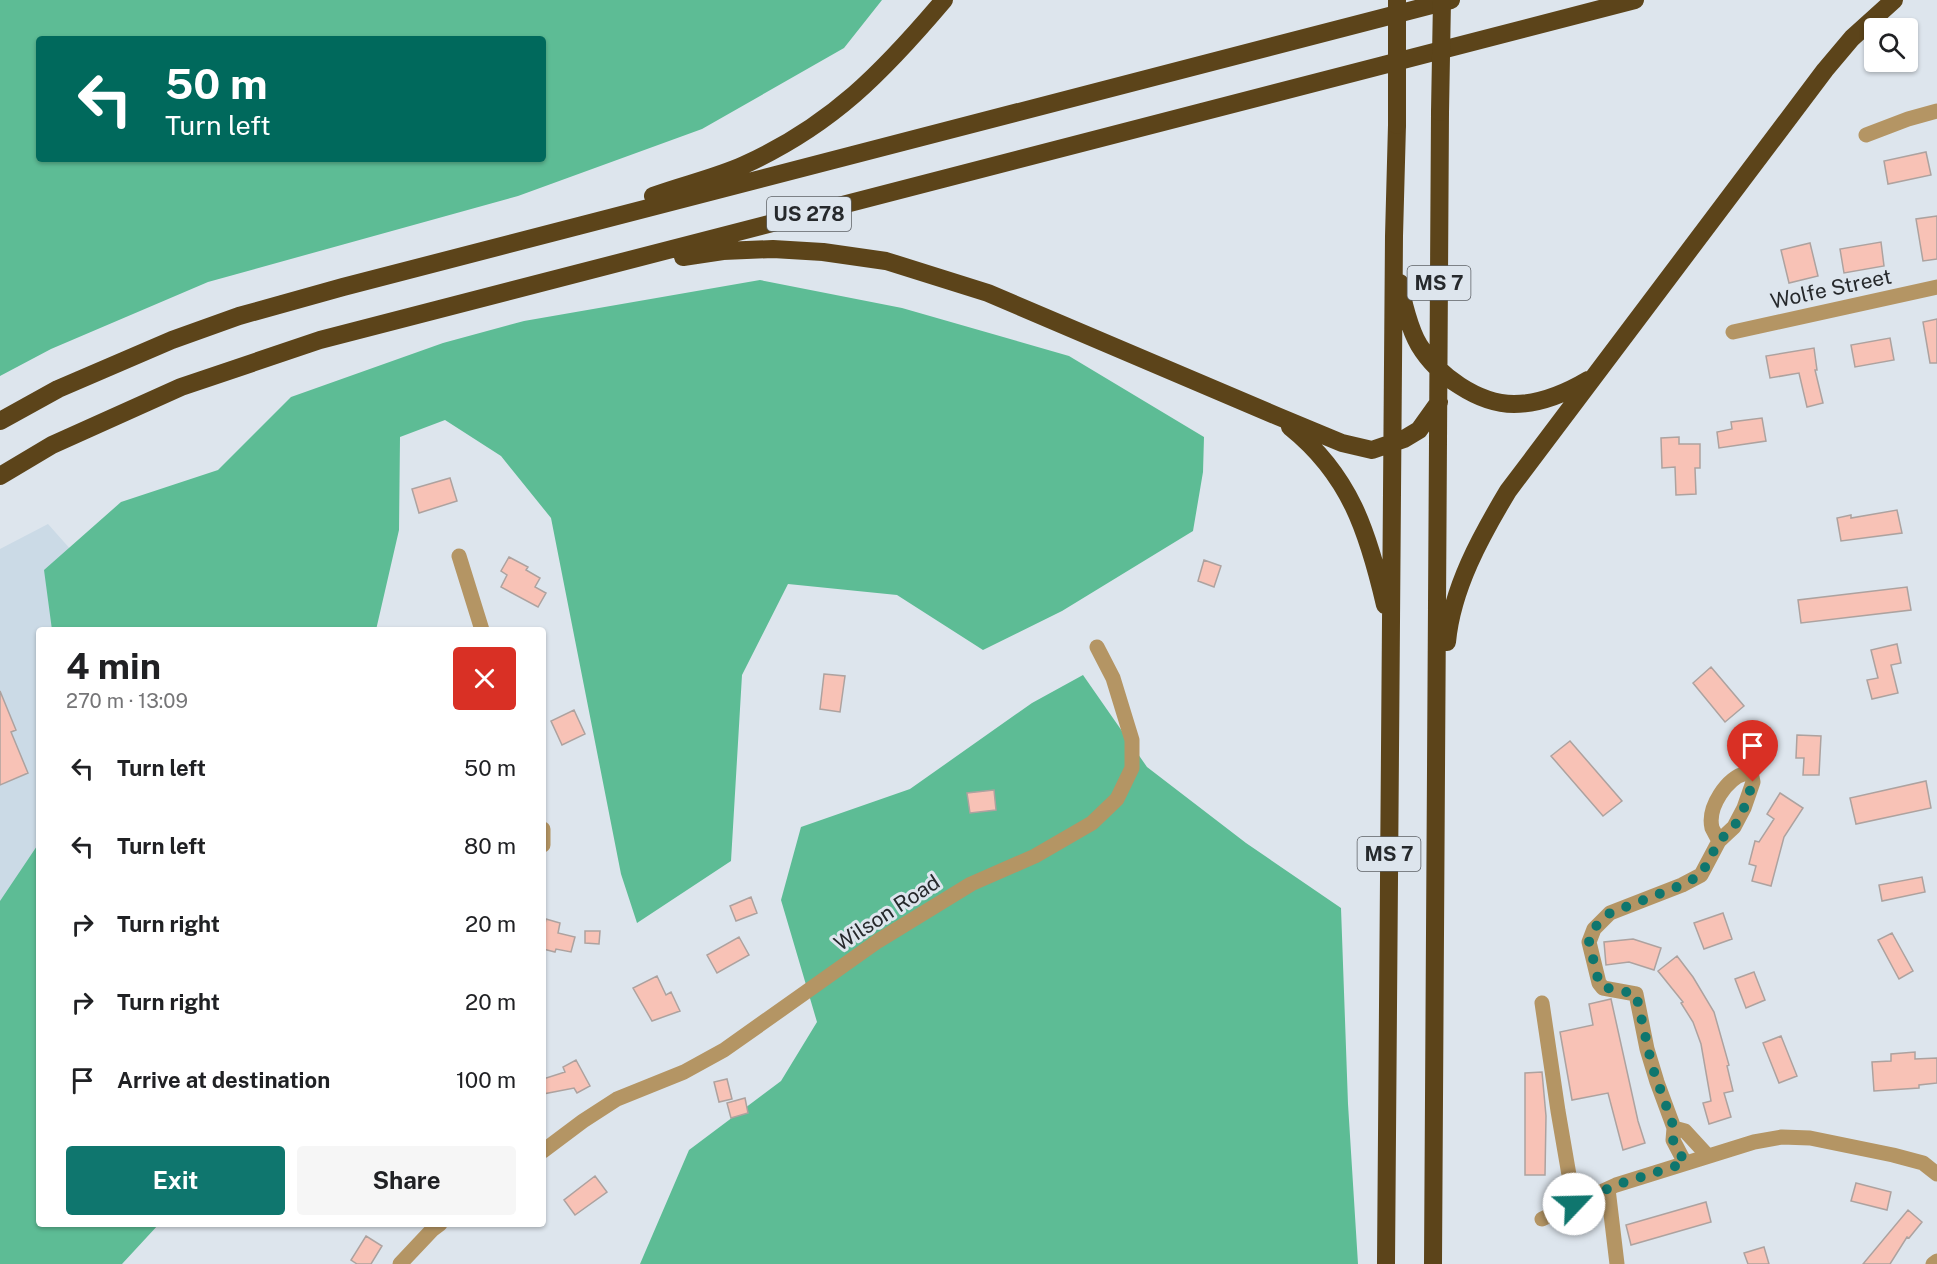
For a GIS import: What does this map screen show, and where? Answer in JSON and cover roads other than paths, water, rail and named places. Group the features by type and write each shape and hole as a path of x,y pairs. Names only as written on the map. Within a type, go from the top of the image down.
{"highway":[{"path":"583,225 668,191 744,165 796,137 835,112 867,84 898,54 944,0"},
{"name":"MS 7","path":"1386,1264 1397,0"},
{"name":"MS 7","path":"1433,1264 1442,0"},
{"name":"US 278","path":"0,421 58,389 172,340 239,316 343,287 1451,0"},
{"name":"US 278","path":"0,476 52,445 182,387 320,340 1635,0"},
{"path":"1438,727 1448,626 1462,583 1485,529 1508,490 1825,70 1852,38 1894,0"},
{"path":"1394,236 1401,291 1411,324 1418,344 1439,370 1484,398 1514,404 1564,394 1596,375"},
{"path":"601,268 723,251 773,249 823,252 886,261 988,292 1342,443 1372,450 1392,444 1419,430 1439,402"},
{"path":"1277,416 1305,439 1328,464 1347,491 1378,574 1392,634"}],"street":[{"path":"1866,135 1937,111"},
{"name":"Wolfe Street","path":"1733,332 1937,288"},
{"path":"459,556 481,627"},
{"name":"Wilson Road","path":"546,1149 617,1099 684,1072 724,1050 878,941 971,884 1035,856 1092,824 1117,800 1132,768 1132,740 1113,678 1097,647"},
{"path":"1685,1163 1673,1140 1674,1128 1647,1049 1636,994 1603,987 1599,983 1589,942 1593,929 1610,913 1682,885 1701,875 1719,841"},
{"path":"1542,1003 1574,1204"},
{"path":"1674,1128 1685,1131 1708,1156"},
{"path":"1542,1219 1608,1189 1754,1142 1782,1137 1810,1138 1893,1155 1923,1164 1937,1174"},
{"path":"1608,1189 1617,1264"},
{"path":"400,1264 433,1227"}]}
